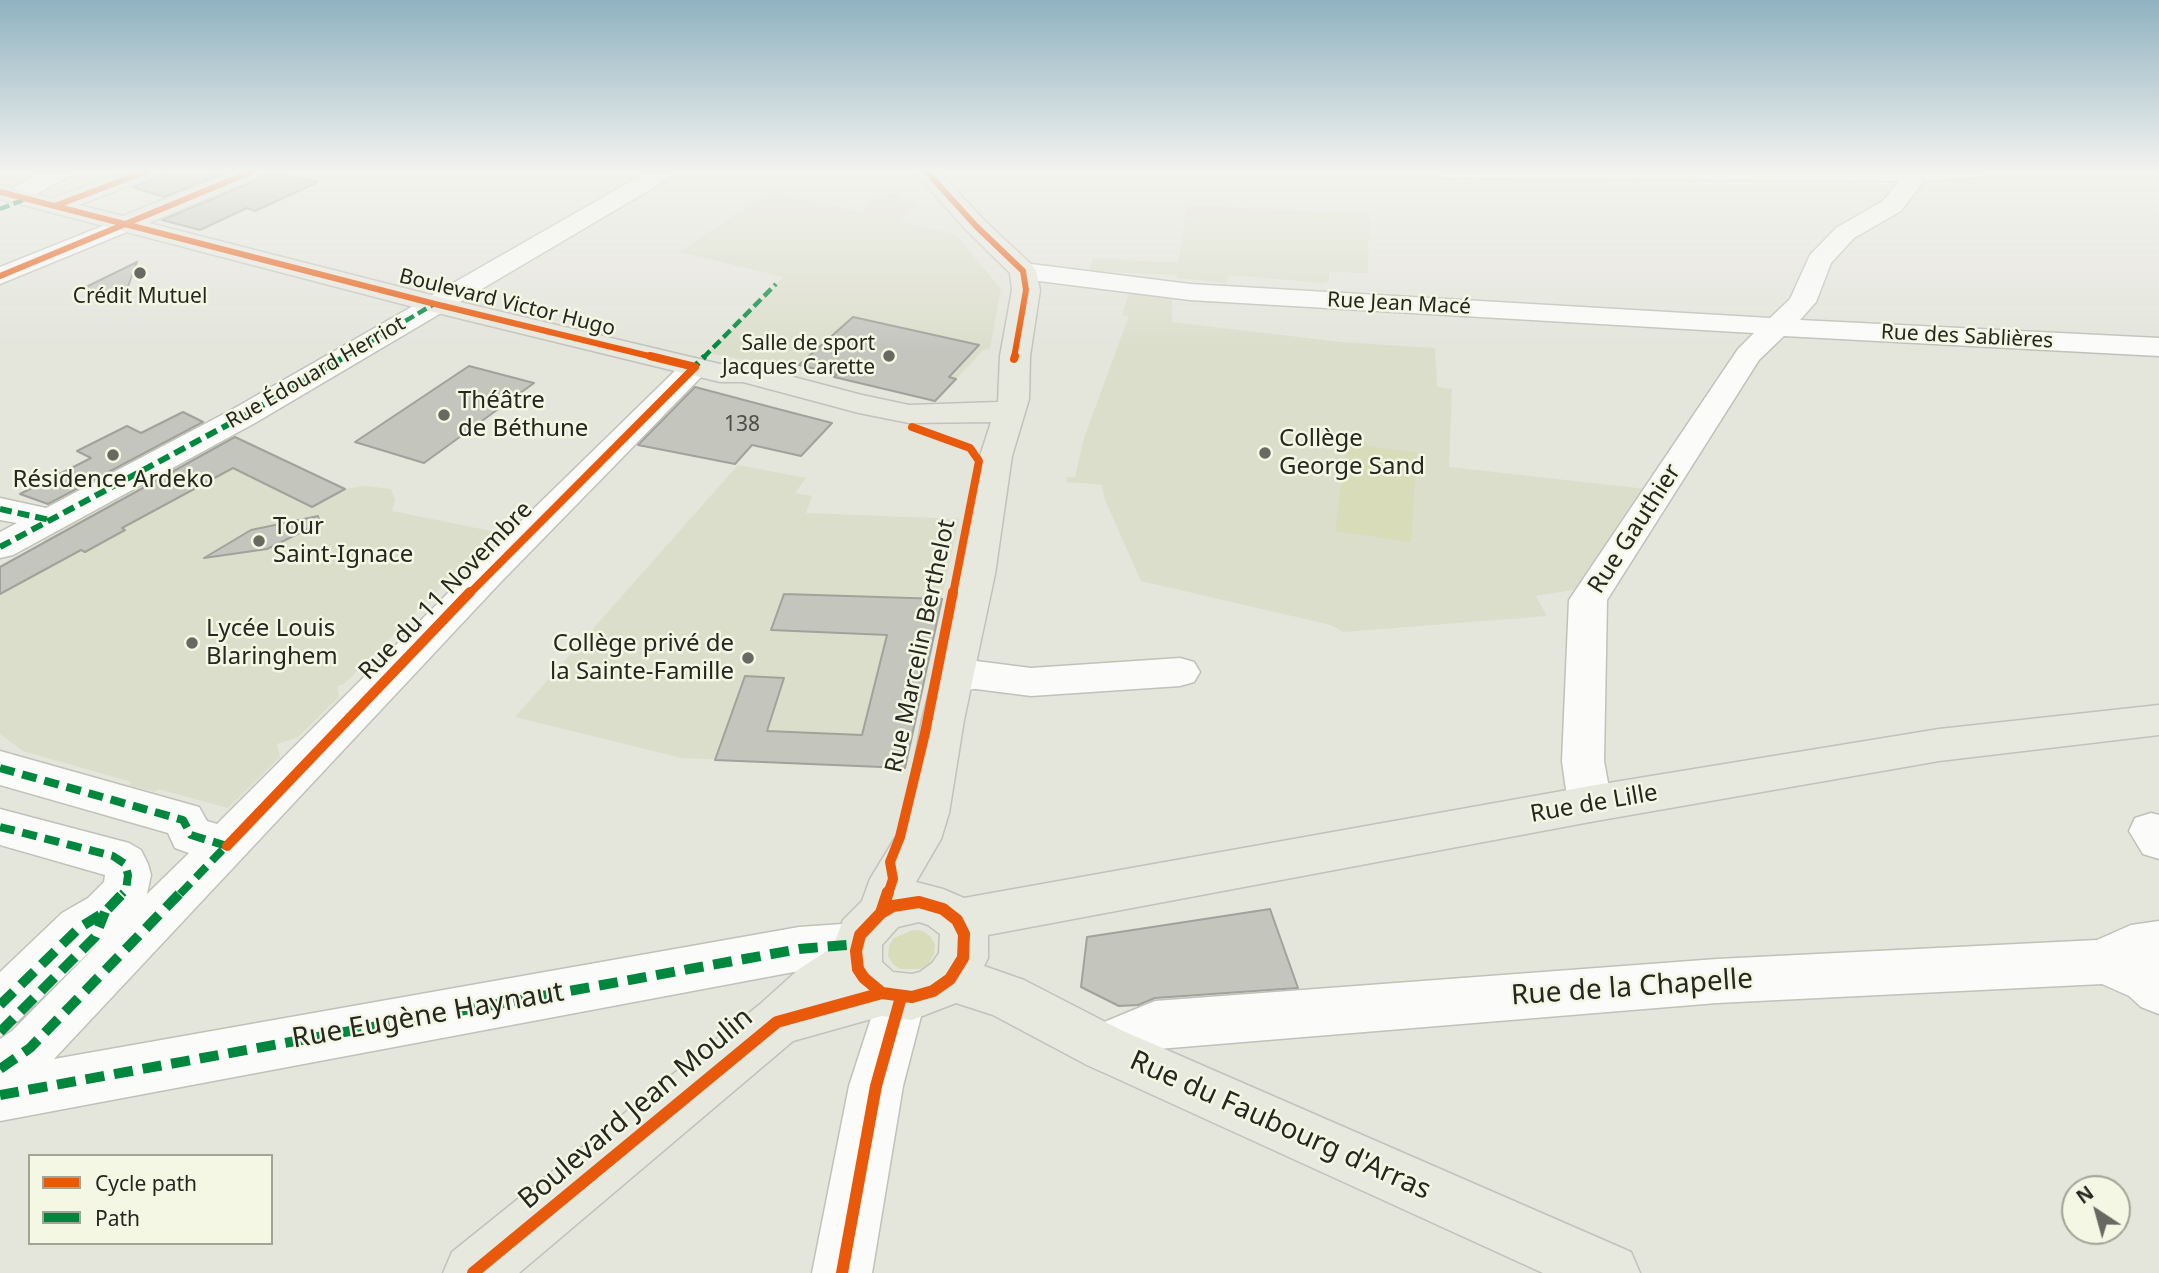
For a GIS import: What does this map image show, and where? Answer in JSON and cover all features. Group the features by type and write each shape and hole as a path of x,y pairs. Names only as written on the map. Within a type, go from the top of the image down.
{"main road":[{"name":"Boulevard Victor Hugo","path":"150,230 707,370 744,373 859,404 909,414 987,423"},
{"path":"981,230 1023,271"},
{"name":"Rue Marcelin Berthelot","path":"875,961 893,879 913,848 926,813 977,574 987,423 1014,399 1009,368 1026,290 1023,271"},
{"path":"987,423 1009,368"},
{"name":"Rue de Lille","path":"875,961 922,995 956,943 1033,908 1590,804 1939,745 2159,720"},
{"path":"913,848 926,883 956,943"},
{"name":"Rue du Faubourg d'Arras","path":"875,961 906,903 932,904 956,943 1006,996 1103,1047 1610,1273"},
{"name":"Boulevard Jean Moulin","path":"473,1273 777,1022 875,961"}],"street":[{"path":"0,276 110,230"},
{"name":"Rue Édouard Herriot","path":"0,547 244,416 561,230"},
{"name":"Rue Gauthier","path":"1590,804 1583,761 1588,600 1748,355 1802,302 1819,261 1850,230"},
{"name":"Rue Jean Macé","path":"1023,271 1190,292 1728,322 1776,327"},
{"name":"Rue des Sablières","path":"1776,327 2159,347"},
{"name":"Rue du 11 Novembre","path":"0,1069 30,1048 209,840 358,708 707,370"},
{"path":"0,509 50,520"},
{"path":"953,677 976,675 1031,682 1180,672"},
{"path":"6,770 183,820 209,840"},
{"path":"0,827 113,856 125,864 128,875 126,890 105,912 79,928 0,1005"},
{"path":"0,1032 95,937 105,912"},
{"path":"2104,962 2131,946 2159,942"},
{"name":"Rue Eugène Haynaut","path":"0,1096 799,949 875,961"},
{"path":"842,1273 876,1086 875,961"},
{"name":"Rue de la Chapelle","path":"1103,1047 1155,1025 1717,981 2104,962 2147,980 2159,991"}],"shaded area":[{"path":"712,230 938,230 956,235 1001,289 990,348 982,351 935,402 777,361 773,365 708,353 783,277 679,252"},
{"path":"1183,230 1369,230 1368,273 1329,272 1329,281 1323,283 1228,275 1227,283 1177,278 1177,275 1089,271 1093,258 1178,263"},
{"name":"Collège George Sand","path":"1129,293 1172,299 1172,322 1341,342 1435,348 1437,387 1452,389 1449,467 1646,489 1578,589 1536,596 1547,616 1343,632 1331,625 1141,581 1105,500 1102,485 1066,482 1067,477 1075,477 1084,438 1129,316 1122,315"},
{"name":"Lycée Louis Blaringhem","path":"229,434 344,489 365,486 391,489 395,500 392,511 496,532 344,684 337,686 339,697 298,737 277,744 280,757 228,808 158,789 155,792 129,785 132,782 23,751 0,734 0,567 46,542 40,537"},
{"name":"Collège privé de la Sainte-Famille","path":"738,465 806,478 795,493 812,496 806,513 959,519 905,768 682,758 515,717"}],"green space":[{"path":"1347,443 1417,453 1411,542 1335,531"},
{"path":"913,930 923,931 931,937 935,945 934,954 929,963 921,969 900,969 888,956 889,946 894,938"}],"building":[{"path":"137,262 126,292 113,298 82,289"},
{"name":"Salle de sport Jacques Carette","path":"853,317 979,345 949,377 956,379 935,401 834,377 837,374 799,365"},
{"name":"Théâtre de Béthune","path":"469,366 534,383 424,463 355,442"},
{"path":"695,387 832,423 801,456 752,445 735,464 638,445"},
{"name":"Résidence Ardeko","path":"183,412 203,422 48,504 20,494 91,458 77,451 127,426 141,433"},
{"path":"235,437 345,489 312,507 233,468 122,528 125,530 85,552 81,550 0,594 0,567"},
{"path":"318,516 320,523 267,549 204,558 251,530"},
{"path":"784,594 942,599 905,768 715,760 745,676 784,678 767,731 862,735 887,635 771,630"},
{"path":"1270,909 1298,988 1155,998 1138,1005 1119,1006 1081,987 1087,937"}],"marked path":[{"path":"690,371 776,284"},
{"path":"0,547 244,416 434,304"},
{"path":"0,509 50,520"},
{"path":"0,768 183,820 191,835 227,846"},
{"path":"0,827 113,856 125,864 128,875 126,890 105,912 79,928 0,1005"},
{"path":"0,1069 30,1048 230,842"},
{"path":"0,1032 95,937 105,912"},
{"path":"0,1095 799,949 857,944"}],"cycle path":[{"path":"0,276 110,230"},
{"path":"149,230 695,367"},
{"path":"981,230 1023,271 1026,290 1014,359"},
{"path":"227,846 486,576 695,367"},
{"path":"881,913 893,879 890,862 900,837 925,733 979,461 970,448 912,427"},
{"path":"919,902 943,909 957,920 964,934 963,958 950,979 933,991 912,997 882,993 864,978 858,969 856,951 860,935 881,913 893,906 919,902"},
{"path":"473,1273 777,1022 882,993"},
{"path":"842,1273 876,1086 901,997"}],"place":[{"name":"Crédit Mutuel","path":"140,273"},
{"name":"Salle de sport Jacques Carette","path":"889,356"},
{"name":"Théâtre de Béthune","path":"444,415"},
{"name":"Collège George Sand","path":"1265,453"},
{"name":"Résidence Ardeko","path":"113,455"},
{"name":"Tour Saint-Ignace","path":"259,541"},
{"name":"Lycée Louis Blaringhem","path":"192,643"},
{"name":"Collège privé de la Sainte-Famille","path":"748,658"}]}
